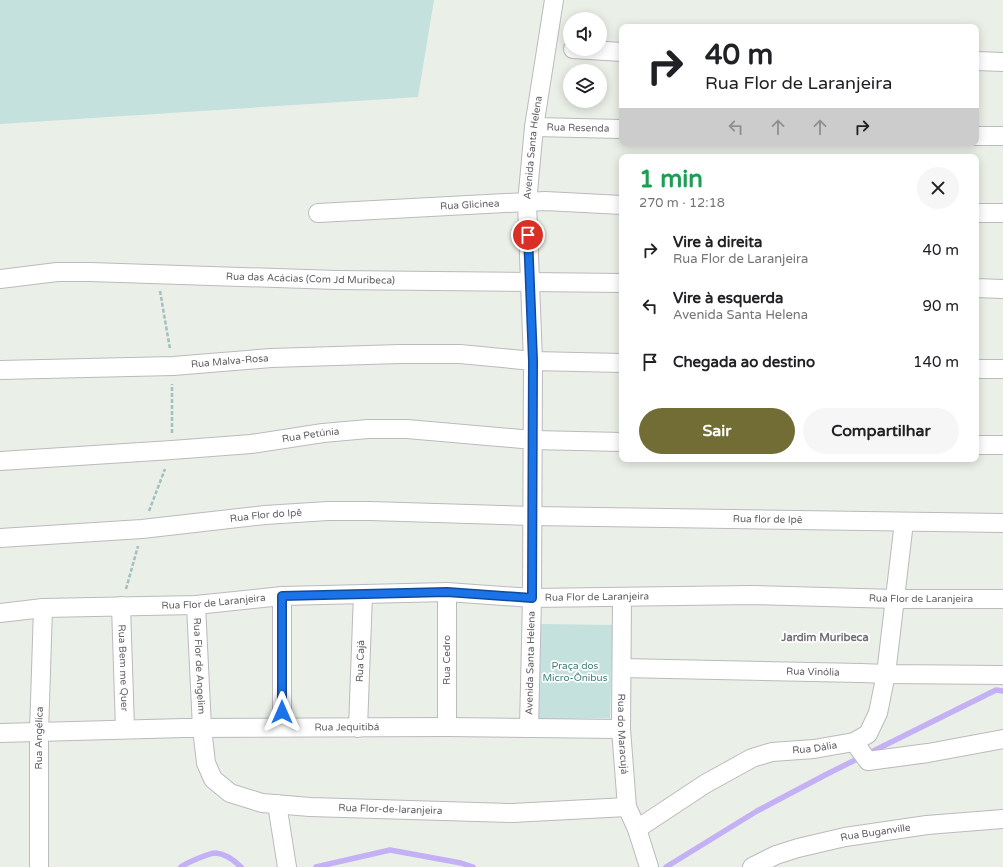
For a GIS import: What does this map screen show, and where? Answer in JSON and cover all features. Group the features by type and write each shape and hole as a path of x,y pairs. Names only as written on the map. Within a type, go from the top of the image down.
{"street":[{"name":"Avenida Santa Helena","path":"530,728 533,361 527,203 534,127 554,0"},
{"path":"546,48 563,49"},
{"path":"607,51 619,52"},
{"path":"979,61 1003,62"},
{"name":"Rua Resenda","path":"534,127 619,129"},
{"path":"979,136 1003,136"},
{"name":"Rua Glicinea","path":"318,213 545,202 619,205"},
{"path":"979,213 1003,213"},
{"name":"Rua das Acácias (Com Jd Muribeca)","path":"0,279 57,272 90,272 336,280 619,283"},
{"path":"979,288 1003,289"},
{"name":"Rua Malva-Rosa","path":"0,370 172,366 279,358 400,354 460,354 533,361 619,363"},
{"path":"979,369 1003,369"},
{"name":"Rua Petúnia","path":"0,461 251,444 323,433 368,429 407,429 533,440 619,442"},
{"path":"979,445 1003,445"},
{"name":"Rua Flor do Ipê","path":"0,538 142,529 265,515 328,511 532,516"},
{"name":"Rua flor de Ipê","path":"532,516 1003,523"},
{"path":"904,522 886,674 878,712 868,734 854,742 868,761 928,753 1003,739"},
{"name":"Rua Flor de Laranjeira","path":"0,613 43,608 196,604 282,596 447,592 532,598 752,595 896,599 1003,599"},
{"name":"Rua Cedro","path":"447,592 447,727"},
{"name":"Rua Cajá","path":"358,728 363,594"},
{"path":"282,596 282,727"},
{"name":"Rua do Maracujá","path":"622,597 621,729 627,807 637,829 649,867"},
{"name":"Rua Flor de Angelim","path":"196,604 202,728"},
{"name":"Rua Bem me Quer","path":"121,606 125,729"},
{"name":"Rua Angélica","path":"39,867 39,733 43,608"},
{"name":"Rua Vinólia","path":"622,668 1003,675"},
{"name":"Rua Jequitibá","path":"0,733 39,733 125,729 282,727 621,729"},
{"name":"Rua Flor-de-laranjeira","path":"202,728 206,763 213,779 230,793 248,799 277,804 310,807 512,813 627,807"},
{"name":"Rua Dália","path":"637,829 705,784 752,758 772,752 814,749 854,742"},
{"path":"277,804 287,867"},
{"name":"Rua Buganville","path":"752,867 776,855 798,848 845,837 927,825 1003,819"}],"green space":[{"path":"0,0 434,0 418,97 0,124"},
{"name":"Praça dos Micro-Ônibus","path":"539,624 613,625 610,718 538,719"}],"waterway":[{"path":"666,867 757,811 829,773 996,690 1003,691"},
{"path":"316,867 390,850 461,863 473,867"},
{"path":"181,867 198,858 216,853 227,856 241,867"}],"district":[{"name":"Jardim Muribeca","path":"825,637"}],"route":[{"path":"282,712 282,596 447,592 532,598 533,361 528,235"}]}
